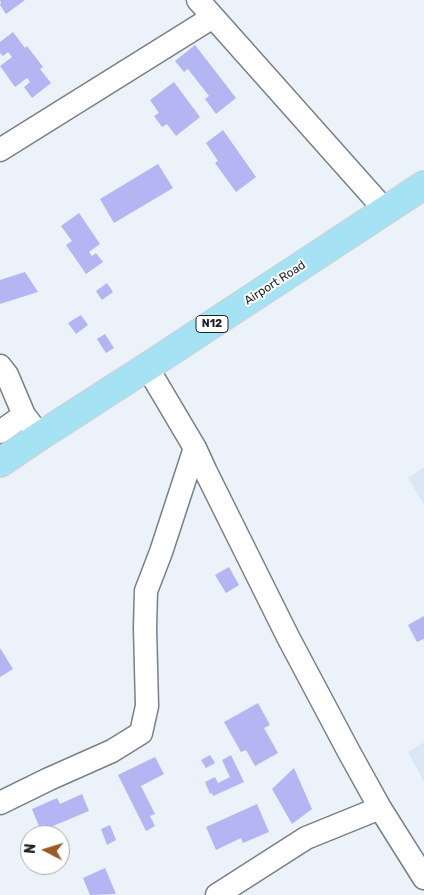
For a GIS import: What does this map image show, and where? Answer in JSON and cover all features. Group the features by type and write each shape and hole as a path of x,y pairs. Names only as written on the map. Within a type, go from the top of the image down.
{"highway":[{"name":"Airport Road","path":"0,463 32,426 147,367 424,185"}],"street":[{"path":"198,0 384,210"},
{"path":"0,150 213,17"},
{"path":"0,366 7,375 32,426 0,432"},
{"path":"147,367 195,448 288,636 380,808 424,878"},
{"path":"0,803 112,751 140,733 147,706 146,591 161,552 195,448"},
{"path":"217,895 240,887 306,838 380,808"}],"shaded area":[{"path":"424,467 424,505 408,478"},
{"path":"424,742 424,782 408,752"}],"building":[{"path":"0,0 25,0 6,14 0,5"},
{"path":"13,32 25,48 27,46 43,67 40,69 51,83 32,98 24,87 30,82 27,78 15,87 0,66 12,57 8,52 3,56 0,53 0,42"},
{"path":"195,45 236,98 216,114 205,99 209,96 188,69 184,72 175,61"},
{"path":"174,82 200,117 176,136 167,124 162,127 154,116 159,113 150,100"},
{"path":"223,130 256,177 236,192 215,163 218,161 206,143"},
{"path":"158,164 173,188 114,223 100,199"},
{"path":"79,213 100,244 89,252 92,256 96,253 103,262 86,274 66,245 72,241 61,226"},
{"path":"25,272 38,292 0,304 0,280"},
{"path":"107,283 113,292 102,300 96,291"},
{"path":"81,315 88,325 76,334 68,323"},
{"path":"105,334 114,348 106,353 97,339"},
{"path":"229,567 239,585 226,593 215,575"},
{"path":"424,616 424,639 417,642 408,625"},
{"path":"0,648 13,669 0,677"},
{"path":"258,703 270,725 264,728 278,753 255,766 246,750 241,752 224,722"},
{"path":"210,755 215,763 206,768 201,760"},
{"path":"231,755 244,782 213,796 212,793 210,794 205,782 215,777 218,783 230,777 222,760"},
{"path":"155,757 164,774 141,786 155,814 150,816 155,826 146,831 118,775"},
{"path":"294,768 312,809 292,824 272,789"},
{"path":"82,794 89,811 55,825 39,825 32,809 57,798 60,804"},
{"path":"257,804 269,832 243,843 241,838 216,850 206,827"},
{"path":"110,825 116,840 107,845 101,829"},
{"path":"105,868 116,894 90,895 83,878"}]}
